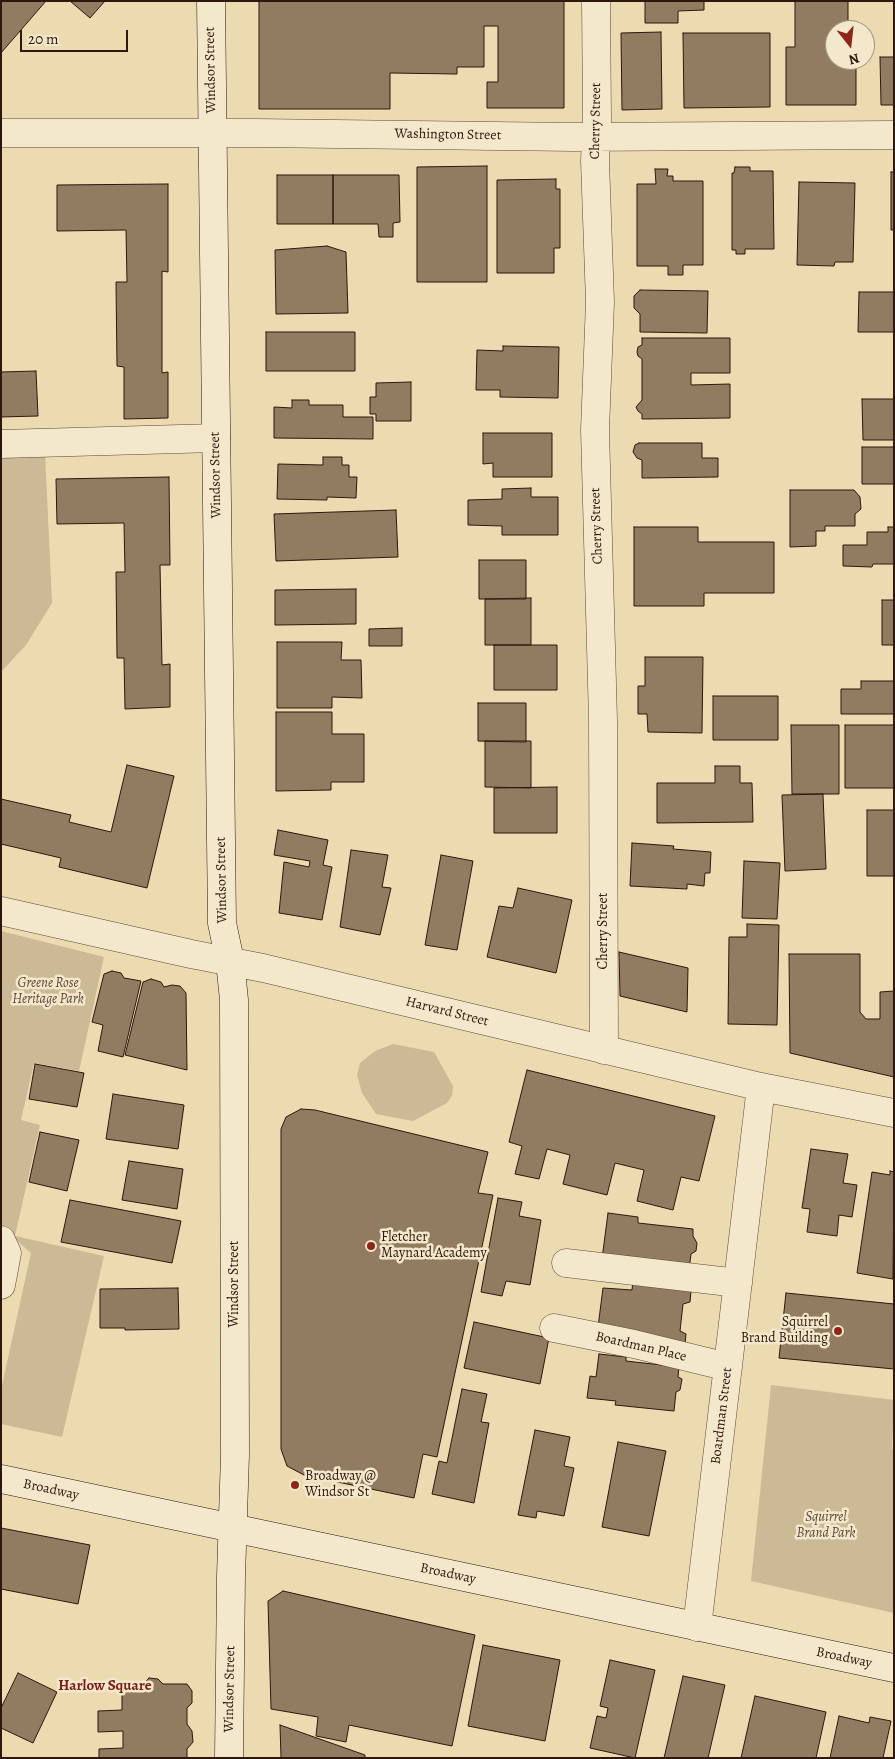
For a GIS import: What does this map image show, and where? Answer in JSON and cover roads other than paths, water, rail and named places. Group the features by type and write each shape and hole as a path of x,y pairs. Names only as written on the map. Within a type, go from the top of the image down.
{"street":[{"name":"Windsor Street","path":"211,1 222,922 230,961 234,1000 235,1455 232,1528 229,1758"},
{"name":"Cherry Street","path":"596,1 595,161 600,302 595,430 603,720 604,1050"},
{"name":"Washington Street","path":"1,133 596,136 894,134"},
{"path":"1,444 216,438"},
{"name":"Harvard Street","path":"1,911 263,968 761,1087 894,1113"},
{"name":"Boardman Street","path":"697,1626 761,1087"},
{"path":"1,1240 7,1253 1,1285"},
{"path":"566,1263 738,1283"},
{"name":"Boardman Place","path":"554,1328 634,1344 728,1367"},
{"name":"Broadway","path":"1,1479 894,1668"}],"place":[{"name":"Fletcher Maynard Academy","path":"371,1246"},
{"name":"Squirrel Brand Building","path":"838,1331"},
{"name":"Broadway @ Windsor St","path":"295,1485"}],"district":[{"name":"Harlow Square","path":"105,1686"}],"park label":[{"name":"Greene Rose Heritage Park","path":"48,992"},
{"name":"Squirrel Brand Park","path":"826,1526"}]}
